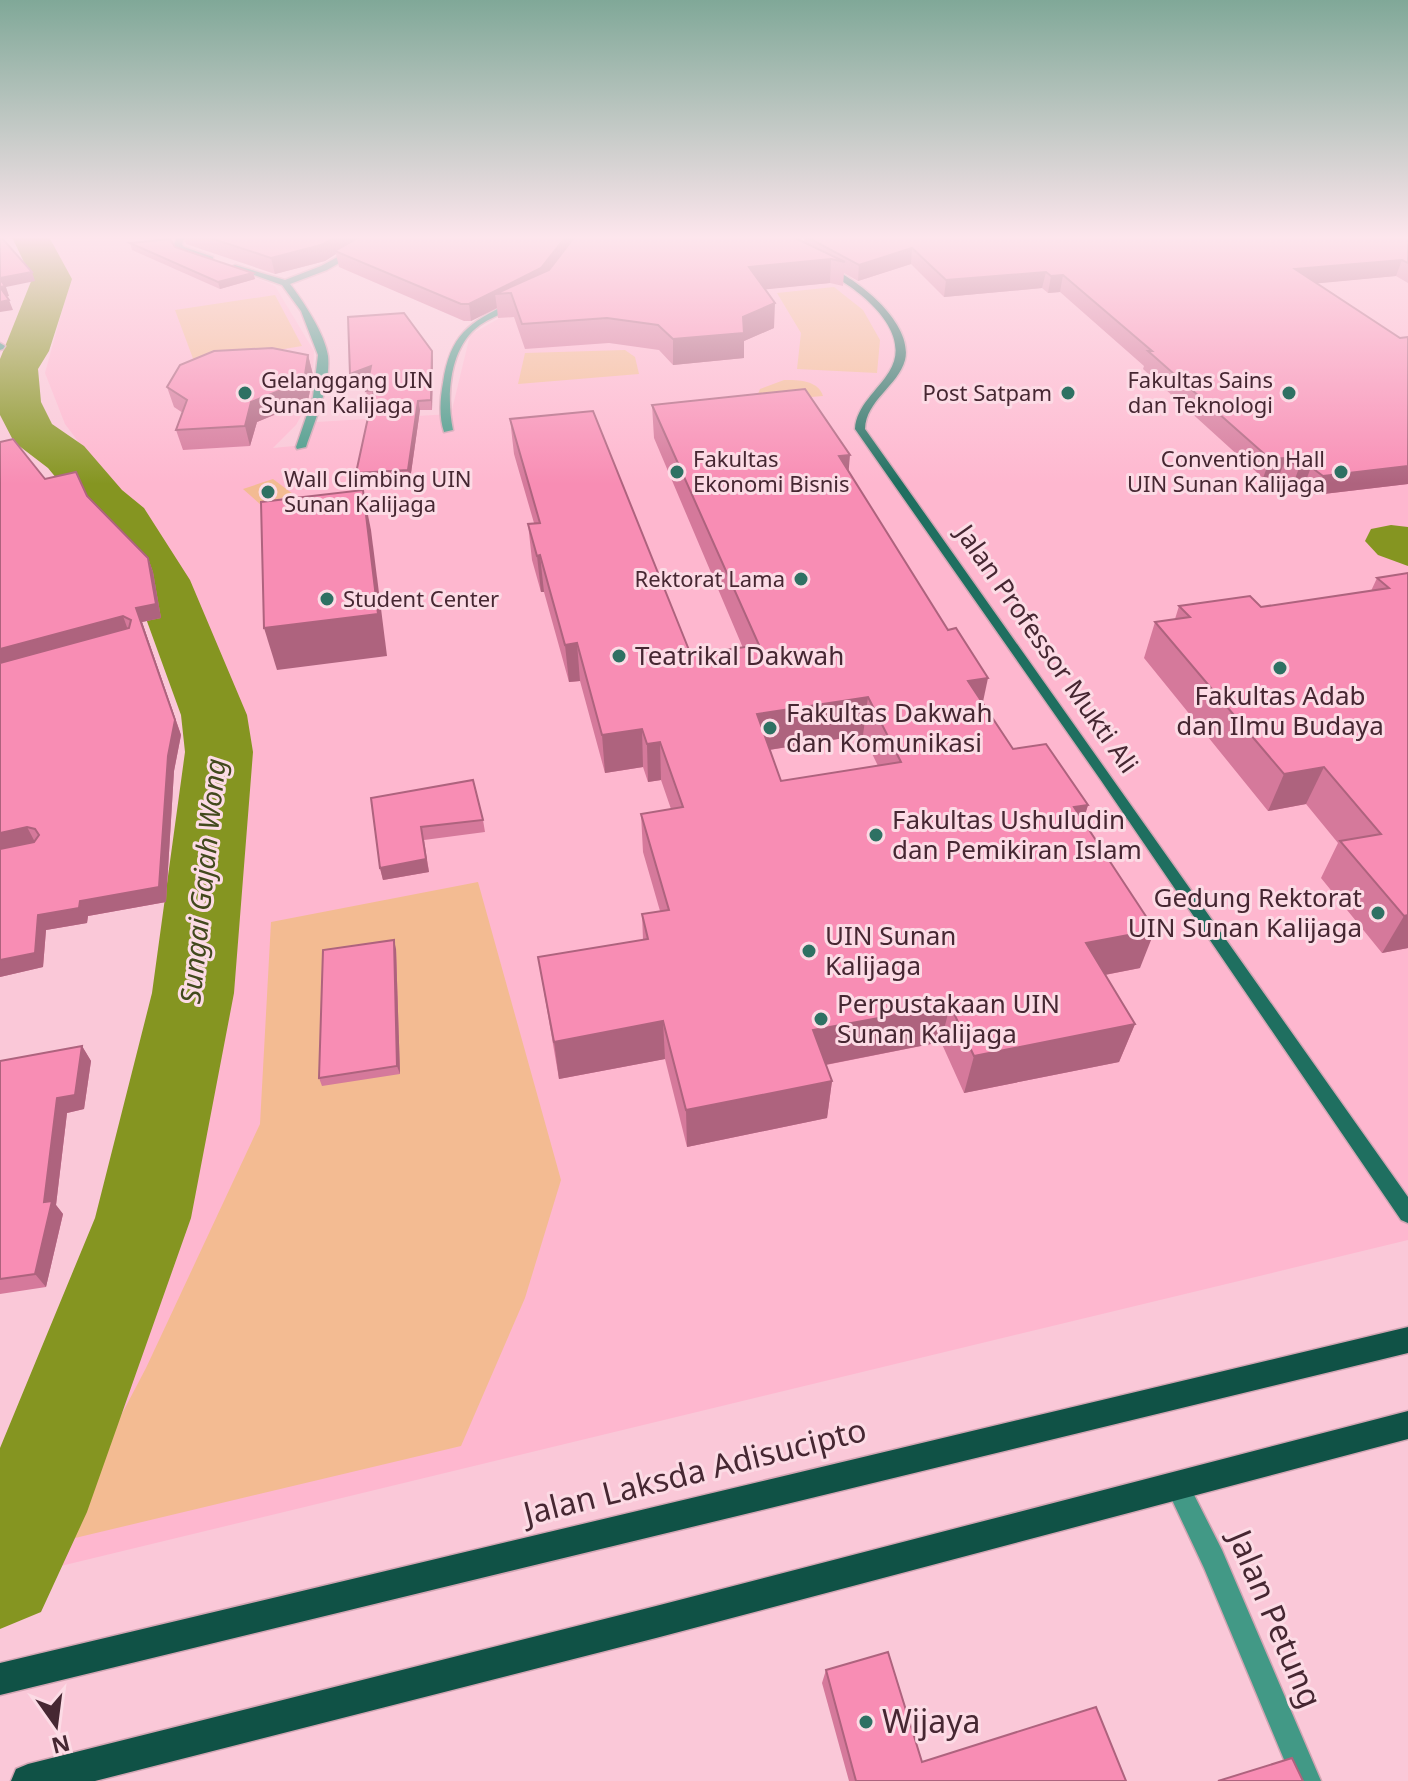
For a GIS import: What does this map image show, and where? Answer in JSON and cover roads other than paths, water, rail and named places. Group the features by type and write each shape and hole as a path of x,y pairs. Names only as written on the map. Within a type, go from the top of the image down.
{"main road":[{"name":"Jalan Professor Mukti Ali","path":"888,318 901,347 900,359 887,384 858,421 860,429 1408,1214"},
{"name":"Jalan Laksda Adisucipto","path":"0,1679 1408,1340"},
{"path":"28,1781 656,1622 1408,1425"}],"street":[{"path":"301,447 318,397 323,355 308,318"},
{"path":"448,430 444,410 451,350 468,331 485,318"},
{"name":"Jalan Petung","path":"1177,1485 1213,1559 1307,1781"}],"waterway":[{"name":"Sungai Gajah Wong","path":"0,1571 30,1512 143,1218 193,993 219,752 214,715 161,580 125,519 103,501 66,457 31,432 18,402 16,369 27,351 38,318"}],"place":[{"name":"Gelanggang UIN Sunan Kalijaga","path":"245,393"},
{"name":"Post Satpam","path":"1068,393"},
{"name":"Fakultas Sains dan Teknologi","path":"1289,393"},
{"name":"Fakultas Ekonomi Bisnis","path":"677,472"},
{"name":"Convention Hall UIN Sunan Kalijaga","path":"1341,472"},
{"name":"Wall Climbing UIN Sunan Kalijaga","path":"268,492"},
{"name":"Rektorat Lama","path":"801,579"},
{"name":"Student Center","path":"327,599"},
{"name":"Teatrikal Dakwah","path":"619,656"},
{"name":"Fakultas Adab dan Ilmu Budaya","path":"1280,668"},
{"name":"Fakultas Dakwah dan Komunikasi","path":"770,728"},
{"name":"Fakultas Ushuludin dan Pemikiran Islam","path":"876,835"},
{"name":"Gedung Rektorat UIN Sunan Kalijaga","path":"1378,913"},
{"name":"UIN Sunan Kalijaga","path":"809,951"},
{"name":"Perpustakaan UIN Sunan Kalijaga","path":"821,1019"},
{"name":"Wijaya","path":"866,1722"}]}
